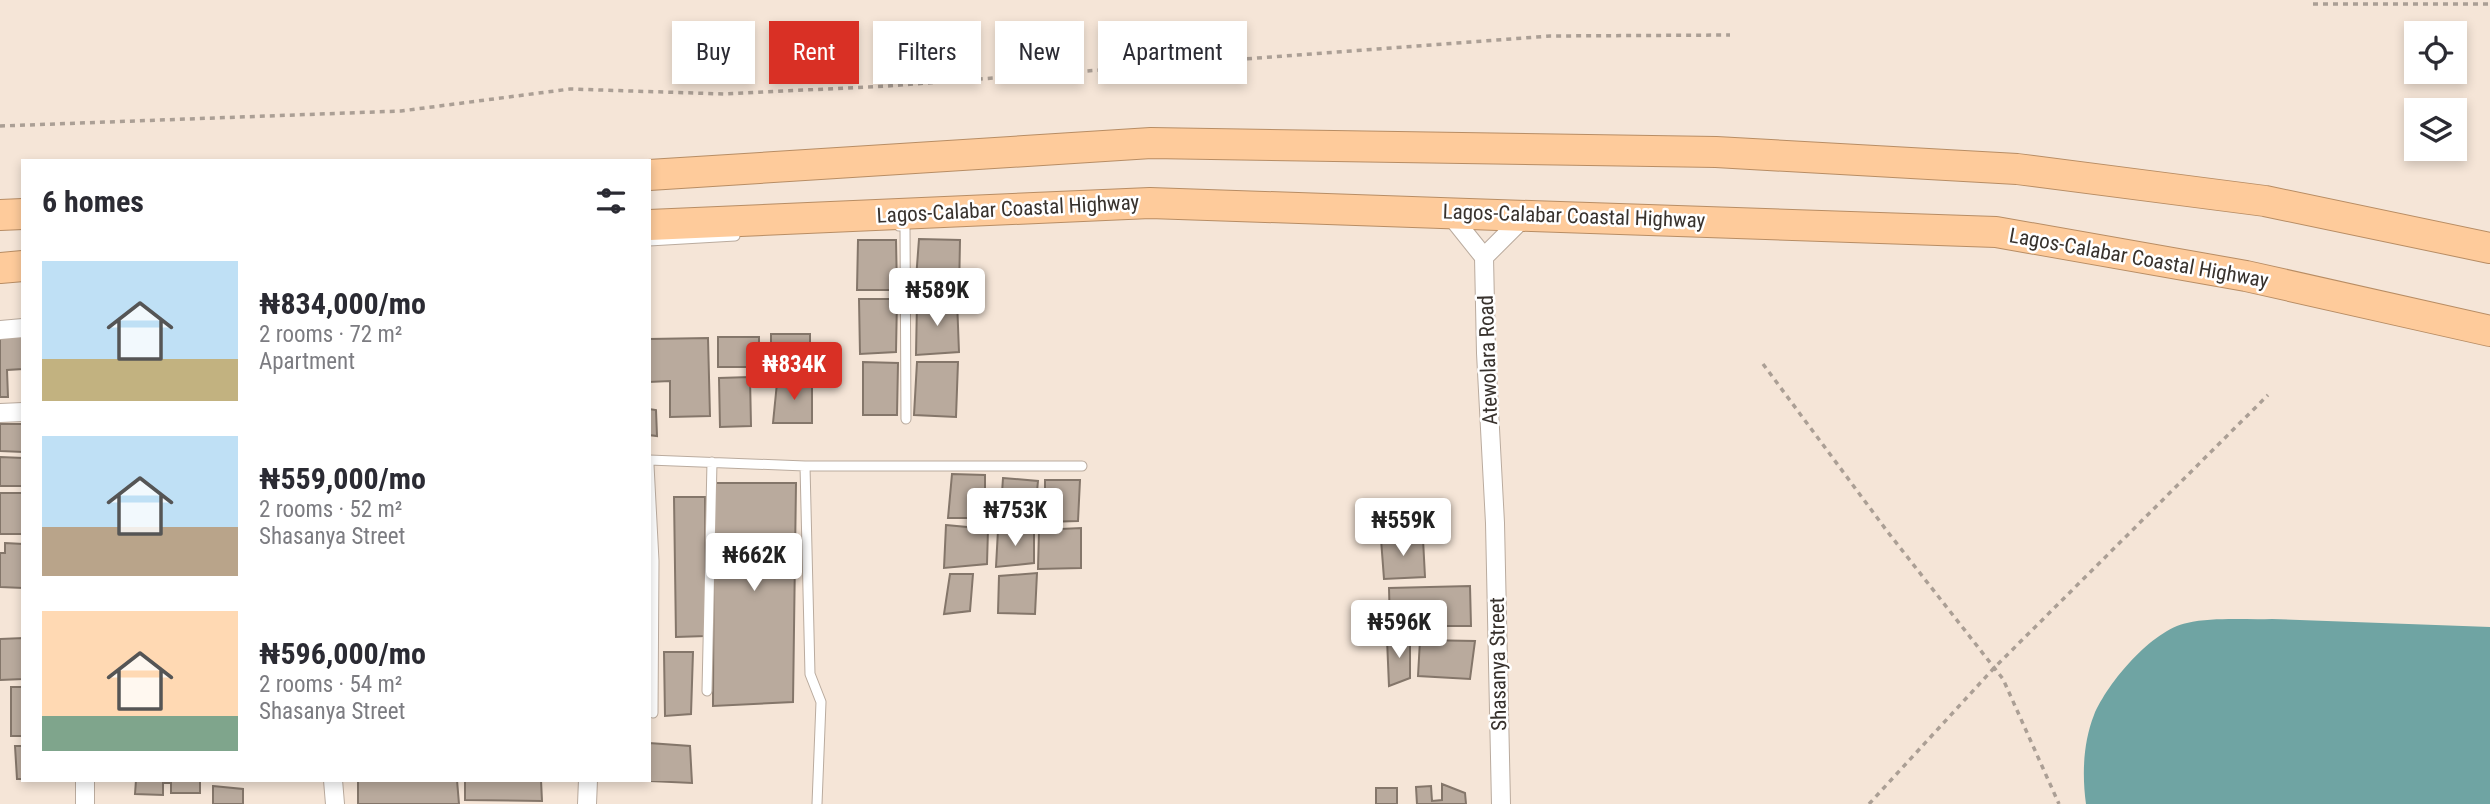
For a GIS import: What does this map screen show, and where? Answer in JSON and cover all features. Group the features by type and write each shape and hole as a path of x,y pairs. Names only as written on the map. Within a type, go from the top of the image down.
{"highway":[{"path":"651,174 1151,143 1716,152 2017,169 2265,201 2490,248"},
{"name":"Lagos-Calabar Coastal Highway","path":"651,225 1150,202 1996,232 2246,276 2490,331"},
{"path":"0,215 21,214"},
{"path":"0,268 21,266"}],"street":[{"path":"1448,212 1484,257 1527,214"},
{"name":"Atewolara Road","path":"1484,257 1495,523"},
{"path":"0,330 21,328"},
{"path":"0,413 21,412"},
{"name":"Shasanya Street","path":"1495,523 1501,804"},
{"path":"85,782 85,804"},
{"path":"333,782 335,804"},
{"path":"587,804 588,782"}],"lane":[{"path":"892,226 905,226 906,419"},
{"path":"651,241 744,235"},
{"path":"707,691 712,462"},
{"path":"651,463 1082,466"},
{"path":"805,466 810,674 821,702 817,804"},
{"path":"651,502 654,561 653,713"}],"path":[{"path":"2313,4 2490,4"},
{"path":"0,127 401,111 570,89 724,94 860,87 1550,36 1730,34"},
{"path":"1763,364 1886,531 2003,679 2059,804"},
{"path":"1870,804 1994,668 2268,395"}],"water":[{"path":"2219,619 2490,627 2490,804 2086,804 2084,759 2094,715 2120,673 2146,646 2187,623"}],"building":[{"path":"919,239 960,240 959,294 915,293"},
{"path":"858,240 896,240 897,290 857,290"},
{"path":"859,299 897,299 896,352 860,354"},
{"path":"957,300 959,352 916,355 917,302"},
{"path":"0,333 21,337 21,369 7,370 8,397 0,397"},
{"path":"771,334 810,334 810,370 771,370"},
{"path":"718,337 759,337 759,367 718,367"},
{"path":"708,338 710,416 670,417 670,381 651,382 651,339"},
{"path":"863,362 898,363 897,415 863,415"},
{"path":"917,362 958,362 956,417 914,415"},
{"path":"750,377 751,426 720,427 719,378"},
{"path":"812,379 812,423 773,423 777,383"},
{"path":"651,409 656,410 657,436 651,435"},
{"path":"0,424 21,424 21,452 0,451"},
{"path":"0,457 21,458 21,486 0,486"},
{"path":"952,474 985,475 985,518 948,518"},
{"path":"1003,478 1038,481 1034,523 1000,522"},
{"path":"1045,480 1080,480 1078,521 1045,522"},
{"path":"714,483 796,483 793,702 713,706"},
{"path":"0,493 21,493 21,534 0,534"},
{"path":"674,497 705,497 706,636 676,637"},
{"path":"946,525 988,529 987,564 944,568"},
{"path":"1081,528 1081,568 1038,569 1039,530"},
{"path":"998,530 1034,531 1034,563 996,567"},
{"path":"1381,539 1423,539 1425,577 1384,579"},
{"path":"5,543 21,544 21,588 0,587 0,553 5,553"},
{"path":"1037,573 1035,614 998,613 999,576"},
{"path":"950,574 973,574 970,611 944,614"},
{"path":"1470,586 1471,626 1390,626 1389,588"},
{"path":"21,638 21,679 0,680 0,639"},
{"path":"1387,639 1410,639 1410,678 1389,686"},
{"path":"1420,640 1475,641 1470,679 1418,676"},
{"path":"664,652 693,652 691,714 665,716"},
{"path":"11,687 21,687 21,736 11,736"},
{"path":"651,743 690,746 692,783 651,781"},
{"path":"15,746 21,746 21,779 17,779"},
{"path":"136,782 200,782 200,793 171,793 171,783 163,783 163,795 135,794"},
{"path":"358,782 457,782 459,804 358,804"},
{"path":"465,782 541,782 542,801 465,800"},
{"path":"1442,784 1465,793 1466,804 1417,804 1416,787 1431,786 1432,801 1442,800"},
{"path":"213,786 243,789 243,804 213,804"},
{"path":"1376,788 1397,788 1397,804 1376,804"}]}
